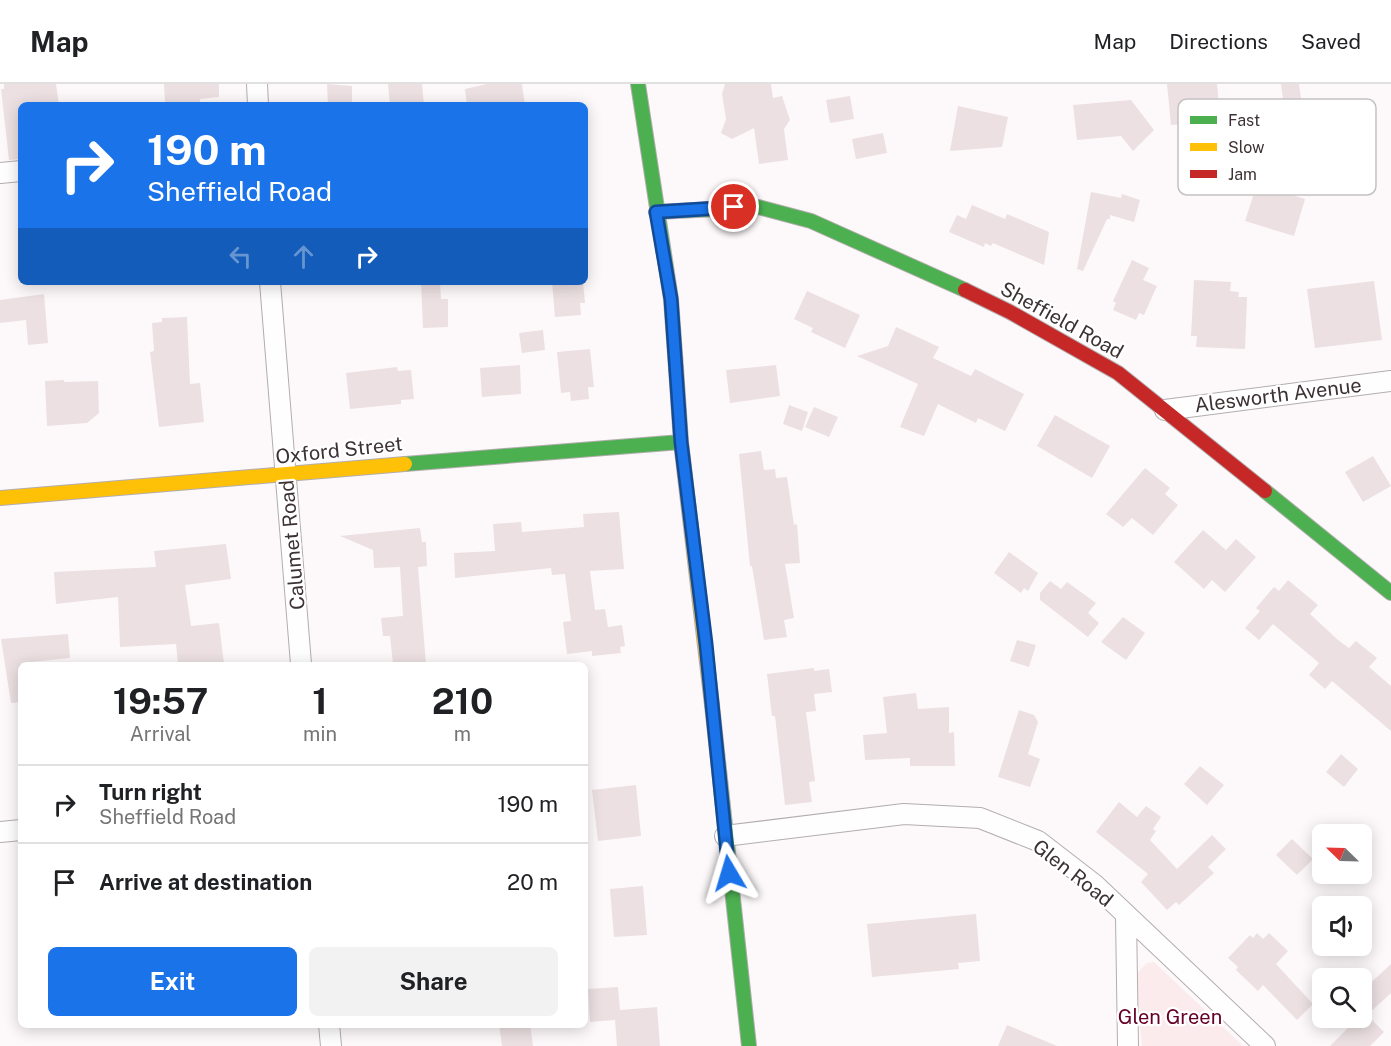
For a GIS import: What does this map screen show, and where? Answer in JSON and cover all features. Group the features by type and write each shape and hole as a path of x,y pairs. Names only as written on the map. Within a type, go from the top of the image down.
{"street":[{"path":"257,84 258,102"},
{"path":"638,84 671,299 681,442 706,644 749,1046"},
{"path":"0,173 18,171"},
{"name":"Sheffield Road","path":"656,212 758,207 811,221 905,261 1061,339 1118,374 1165,410 1391,593"},
{"name":"Calumet Road","path":"270,285 301,662"},
{"name":"Alesworth Avenue","path":"1165,410 1391,381"},
{"name":"Oxford Street","path":"0,498 286,476 464,457 681,442"},
{"name":"Glen Road","path":"725,836 904,814 980,818 1038,842 1095,885 1126,917 1161,947 1265,1046"},
{"path":"0,832 18,830"},
{"path":"1126,917 1128,1046"},
{"path":"329,1028 331,1046"}],"green space":[{"name":"Glen Green","path":"1154,962 1243,1046 1142,1046 1135,975 1147,963"}],"building":[{"path":"4,84 56,84 59,102 18,102 18,159 9,160 1,89 4,89"},
{"path":"164,84 219,84 219,97 200,99 200,102 165,102"},
{"path":"327,84 352,86 352,102 328,102"},
{"path":"388,84 422,84 424,102 390,102"},
{"path":"487,84 522,84 525,102 467,102 465,89"},
{"path":"725,84 771,84 773,98 782,96 790,120 784,129 788,160 759,164 754,128 732,139 721,133 726,119 722,94"},
{"path":"1167,84 1217,84 1218,99 1178,99 1178,125 1171,125"},
{"path":"1281,84 1299,84 1301,99 1283,99"},
{"path":"850,96 854,119 830,123 826,100"},
{"path":"1131,100 1154,130 1133,151 1121,136 1077,140 1073,105"},
{"path":"958,106 1008,117 1002,147 950,151"},
{"path":"883,133 887,153 856,159 852,139"},
{"path":"1091,192 1121,198 1122,194 1140,200 1134,222 1110,215 1083,271 1077,269"},
{"path":"1253,195 1292,195 1305,199 1294,236 1245,221"},
{"path":"972,205 1005,219 1007,214 1049,232 1044,265 993,243 991,246 985,243 984,247 949,232 957,215 966,219"},
{"path":"1132,260 1149,268 1143,280 1157,286 1144,315 1139,313 1136,320 1113,310 1116,303 1113,301"},
{"path":"1194,280 1231,282 1230,291 1239,292 1238,297 1247,297 1245,349 1196,347 1197,336 1191,336"},
{"path":"1374,281 1382,340 1315,348 1307,289"},
{"path":"421,285 440,285 441,299 448,299 448,327 423,328"},
{"path":"552,285 583,285 585,303 580,303 581,315 555,317"},
{"path":"807,291 860,315 845,348 811,332 813,328 794,319"},
{"path":"44,294 48,343 28,345 26,320 0,323 0,300"},
{"path":"187,317 190,384 200,383 204,422 159,427 150,352 154,351 152,323 162,322 162,318"},
{"path":"896,327 939,347 933,358 971,376 975,369 1024,394 1005,431 978,418 976,423 938,404 924,436 900,427 918,384 857,356 888,346"},
{"path":"543,330 545,350 522,353 519,333"},
{"path":"590,349 594,387 588,387 589,399 571,401 570,392 561,393 557,352"},
{"path":"520,365 521,394 482,397 480,368"},
{"path":"776,365 780,396 730,403 726,370"},
{"path":"397,367 398,371 411,370 414,399 401,400 401,404 350,409 346,373"},
{"path":"64,380 64,382 98,381 99,413 87,423 47,426 45,381"},
{"path":"789,405 808,412 802,431 783,424"},
{"path":"814,407 838,417 829,437 805,427"},
{"path":"1055,415 1110,446 1092,478 1037,446"},
{"path":"761,451 764,470 775,469 776,478 787,477 794,525 797,524 800,563 785,564 794,618 784,620 787,637 764,640 752,566 750,566 739,454"},
{"path":"1373,456 1391,486 1363,502 1345,472"},
{"path":"1145,468 1170,488 1165,494 1178,505 1153,535 1132,518 1123,527 1106,514"},
{"path":"619,512 624,569 590,571 595,610 605,609 608,627 622,625 625,646 620,647 621,653 592,656 592,651 567,654 563,622 571,621 565,574 552,575 551,568 455,578 454,553 495,551 493,524 521,522 522,532 584,527 583,514"},
{"path":"420,528 422,542 426,542 427,566 418,567 426,662 393,662 390,636 383,636 381,618 403,616 400,567 374,568 373,550 340,536"},
{"path":"1203,530 1226,550 1236,539 1256,557 1225,592 1212,580 1204,589 1174,562"},
{"path":"226,544 231,579 185,585 191,626 219,623 224,662 178,662 176,644 120,647 118,597 56,604 54,572 156,567 154,551"},
{"path":"1009,552 1038,573 1028,591 1024,588 1021,593 994,573"},
{"path":"1288,580 1318,605 1310,614 1338,640 1349,648 1356,641 1377,658 1369,667 1391,686 1391,731 1332,681 1325,689 1309,675 1319,663 1273,624 1259,640 1245,628 1260,611 1256,608 1274,587 1279,591"},
{"path":"1050,581 1061,589 1067,582 1096,603 1088,613 1099,623 1088,637 1040,600 1040,593"},
{"path":"1123,617 1145,633 1126,660 1101,642"},
{"path":"68,634 70,658 18,662 18,702 11,703 1,639"},
{"path":"1017,640 1036,645 1029,667 1010,661"},
{"path":"814,668 814,671 829,669 832,692 814,694 816,711 806,712 815,781 809,782 812,802 785,805 775,716 772,716 767,674"},
{"path":"916,693 918,709 949,707 949,733 954,732 955,766 910,766 910,758 865,760 863,735 887,733 883,697"},
{"path":"1019,710 1034,715 1038,722 1028,754 1040,759 1030,787 998,777"},
{"path":"1341,754 1358,769 1344,787 1326,772"},
{"path":"1200,766 1224,785 1207,805 1184,784"},
{"path":"636,785 641,836 598,841 592,790"},
{"path":"1119,802 1137,817 1146,806 1161,817 1153,829 1156,831 1150,840 1177,869 1212,835 1226,849 1208,867 1214,873 1179,905 1176,902 1167,910 1141,882 1148,874 1096,832"},
{"path":"1292,839 1312,860 1297,875 1276,855"},
{"path":"643,886 647,935 614,937 610,889"},
{"path":"976,914 980,961 958,963 959,969 872,977 867,924"},
{"path":"1257,933 1263,939 1269,933 1288,951 1276,964 1312,1003 1297,1020 1263,985 1258,991 1236,970 1238,967 1228,958 1250,935 1253,938"},
{"path":"1391,964 1391,993 1372,1010 1372,982"},
{"path":"618,987 620,1010 657,1007 660,1046 617,1046 615,1020 590,1022 588,989"},
{"path":"1372,1020 1384,1032 1370,1046 1330,1046 1348,1028 1372,1028"},
{"path":"1007,1025 1057,1046 998,1046"},
{"path":"500,1028 531,1028 533,1046 502,1046"}],"traffic: fast":[{"path":"638,84 671,299 676,368"},
{"path":"656,212 758,207 811,221 965,290"},
{"path":"405,464 681,442"},
{"path":"1265,491 1391,593"},
{"path":"712,705 749,1046"}],"traffic: slow":[{"path":"676,368 681,442 712,705"},
{"path":"0,498 405,464"}],"traffic: jam":[{"path":"965,290 1010,312 1118,373 1265,491"}],"route":[{"path":"729,873 706,644 681,442 671,299 656,212 734,207"}]}
